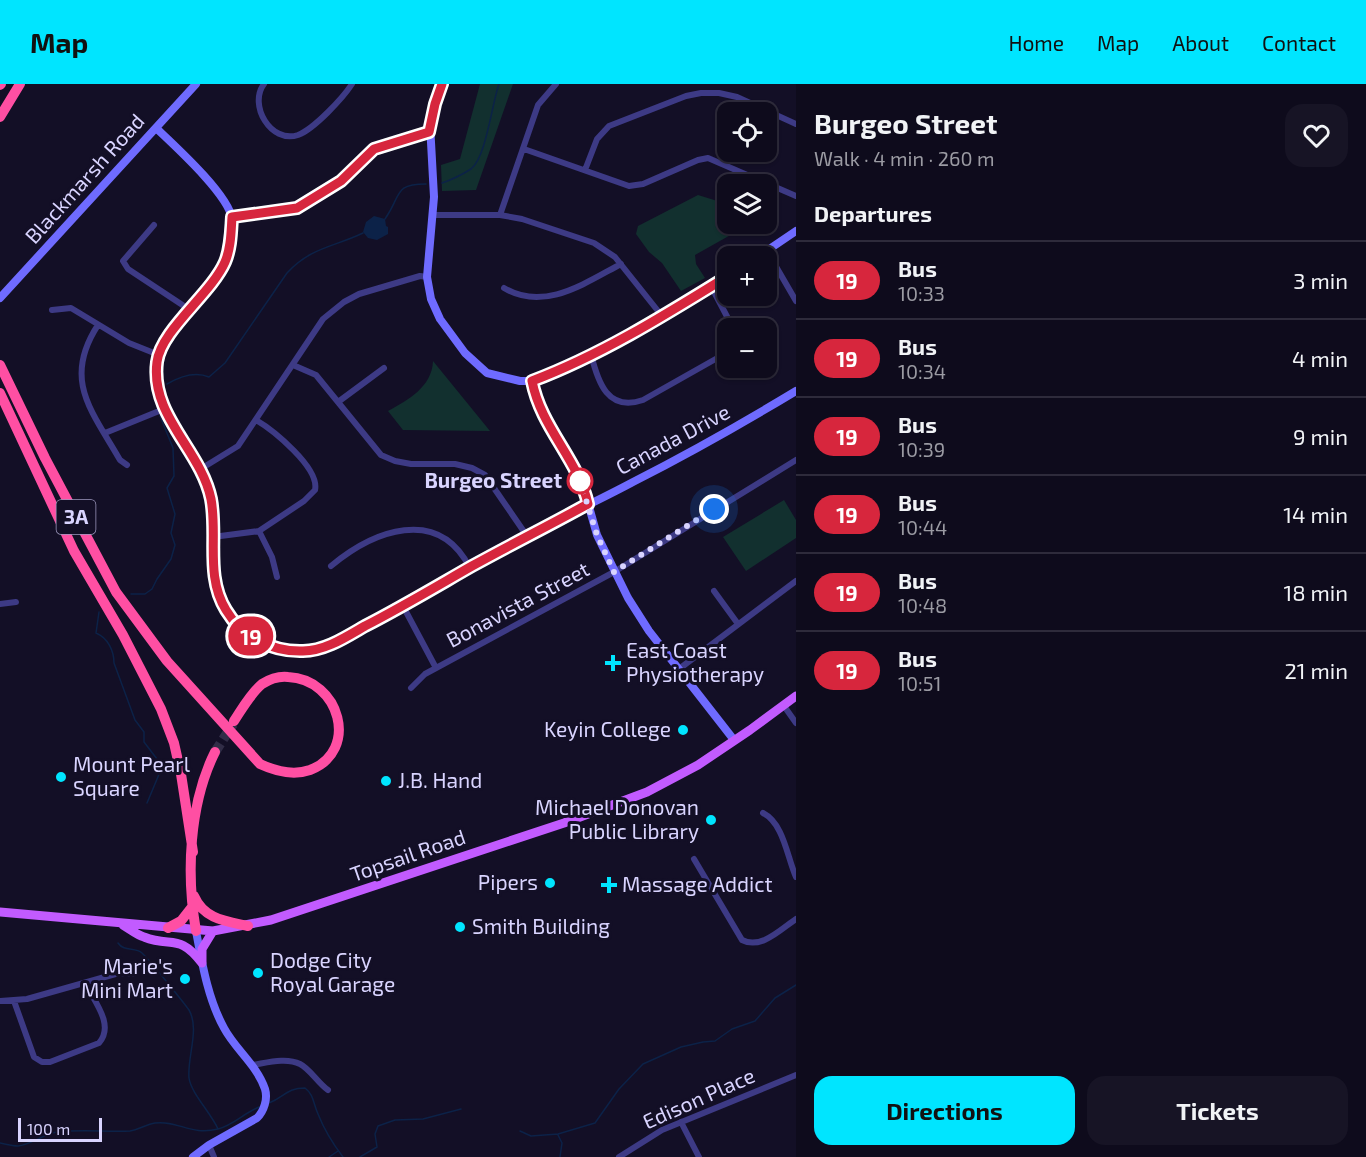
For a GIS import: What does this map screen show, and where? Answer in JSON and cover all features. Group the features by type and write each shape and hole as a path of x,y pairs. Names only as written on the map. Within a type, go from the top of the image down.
{"highway":[{"path":"0,117 20,84"},
{"name":"3A","path":"0,364 45,458 116,592 167,661 260,764 293,773 304,772 322,764 333,752 338,734 338,717 333,704 320,687 298,677 270,679 261,686 234,722"},
{"name":"3A","path":"0,393 74,551 149,684 169,729 181,774 193,852"},
{"path":"196,931 191,890 193,852 203,781 215,752"},
{"path":"191,890 202,909 211,917 248,926"},
{"path":"168,928 181,921 192,907"}],"main road":[{"name":"Topsail Road","path":"0,912 213,932 248,926 625,801 698,765 796,696"},
{"path":"122,924 144,937 178,942 188,947 202,963"},
{"path":"202,963 202,949 213,932"}],"street":[{"name":"Blackmarsh Road","path":"0,298 196,84"},
{"path":"264,84 258,96 258,106 262,117 274,130 287,136 297,135 311,127 352,84"},
{"path":"442,84 429,132 434,191 427,277 431,299 440,319 465,353 487,373 520,381 532,381 591,354 662,316 717,282"},
{"path":"500,215 538,105 556,84"},
{"path":"585,170 597,139 609,126 686,96 719,93 737,98 796,124"},
{"path":"156,128 213,184 232,217 297,208 341,181 374,149 429,132"},
{"path":"524,149 629,186 643,184 698,160 708,158 796,196"},
{"path":"432,215 500,215 522,219 594,243 607,249 621,264 662,316"},
{"name":"Canada Drive","path":"232,217 231,241 225,261 215,280 164,343 159,355 156,379 164,409 199,470 211,498 217,589 226,610 237,624 252,637 268,646 304,651 321,648 403,606 527,536 715,438 796,391"},
{"path":"154,225 128,252 123,261 128,269 190,310"},
{"path":"774,246 796,231"},
{"path":"504,288 517,296 551,297 572,290 621,264"},
{"path":"777,274 796,301"},
{"path":"199,470 238,446 293,365 310,335 323,319 344,302 359,294 420,276 427,277"},
{"path":"711,286 728,318"},
{"path":"52,310 71,308 129,343 159,355"},
{"path":"98,325 82,357 80,378 82,389 89,408 120,460 127,465"},
{"path":"591,354 605,391 613,400 621,404 632,404 643,400 717,358"},
{"path":"293,365 316,375 381,454 395,461 411,464 455,464 472,468 485,475 527,536"},
{"path":"338,402 384,368"},
{"path":"532,381 547,424 569,457 588,504 597,535 614,572 650,631 734,740"},
{"path":"105,433 146,414 164,409"},
{"path":"213,537 260,531 313,494 316,485 312,474 277,433 256,420"},
{"name":"Bonavista Street","path":"411,688 418,679 436,668 614,572 796,460"},
{"path":"331,566 369,539 393,532 413,530 443,536 466,560 470,568"},
{"path":"260,531 272,557 277,577"},
{"path":"679,669 796,581"},
{"path":"714,591 738,624"},
{"path":"0,604 16,602"},
{"path":"403,606 436,668"},
{"path":"784,706 796,723"},
{"path":"763,813 771,817 778,828 796,877"},
{"path":"694,859 742,940 750,944 768,938 796,919"},
{"path":"193,1157 209,1145 257,1118 263,1112 266,1095 252,1065 224,1029 214,1006 196,931"},
{"path":"0,1001 14,1001 119,973 133,974"},
{"path":"14,1001 34,1057 42,1062 50,1062 99,1043 104,1038 105,1022 85,983"},
{"path":"252,1065 290,1061 301,1065 317,1083 328,1090"},
{"name":"Edison Place","path":"619,1157 662,1130 796,1075"},
{"path":"681,1122 699,1157"},
{"path":"209,1145 214,1157"}],"green space":[{"path":"480,84 513,84 476,190 442,191 441,165 460,159"},
{"path":"698,195 717,201 717,234 732,234 695,255 696,264 705,278 681,291 662,263 649,252 636,234 638,226"},
{"path":"433,361 490,431 403,430 388,411 418,392 432,370"},
{"path":"784,500 796,520 796,538 746,571 723,537"}],"water":[{"path":"374,216 385,219 388,227 388,234 377,240 368,238 363,232 366,222"}],"waterway":[{"path":"442,183 468,171 476,163 485,142 499,84"},
{"path":"385,219 403,189 408,186 426,184"},
{"path":"167,384 187,376 209,377 225,363 287,273 296,264 314,253 363,233"},
{"path":"131,594 145,594 152,589 171,559 175,545 171,533 175,514 167,488 174,476 173,448 160,416"},
{"path":"99,612 96,633 110,645 114,663 135,720 144,732 144,742 157,759 160,772 147,803"},
{"path":"118,943 123,948 142,953 189,1010 193,1026 189,1078 193,1090 218,1129"},
{"path":"520,1131 531,1136 558,1134 595,1123 619,1089 643,1064 681,1047 715,1041 732,1029 755,1021 775,998 796,985"},
{"path":"269,1103 289,1091 305,1088 312,1096 332,1142 343,1157"},
{"path":"0,1143 18,1146 57,1132 130,1131 155,1123 208,1131 224,1127 262,1106"},
{"path":"360,1157 377,1147 375,1134 378,1126 395,1120 423,1119 461,1109"},
{"path":"558,1135 562,1143 560,1157"},
{"path":"329,1157 338,1151"}],"tunnel":[{"path":"215,752 233,724"}],"bus line":[{"name":"19","path":"442,84 429,132 374,149 341,181 297,208 232,217 231,241 225,261 215,280 164,343 157,359 156,379 160,400 199,470 211,498 213,568 217,589 226,610 252,637 268,646 286,650 304,651 321,648 403,606 588,504 569,457 547,424 532,381 581,360 717,283"}],"place":[{"name":"Burgeo Street","path":"580,481"},
{"name":"East Coast Physiotherapy","path":"613,663"},
{"name":"Keyin College","path":"683,730"},
{"name":"Mount Pearl Square","path":"61,777"},
{"name":"J.B. Hand","path":"386,781"},
{"name":"Michael Donovan Public Library","path":"711,820"},
{"name":"Pipers","path":"550,883"},
{"name":"Massage Addict","path":"609,885"},
{"name":"Smith Building","path":"460,927"},
{"name":"Dodge City Royal Garage","path":"258,973"},
{"name":"Marie's Mini Mart","path":"185,979"}],"route":[{"path":"580,481 597,535 614,572 714,509"}]}
